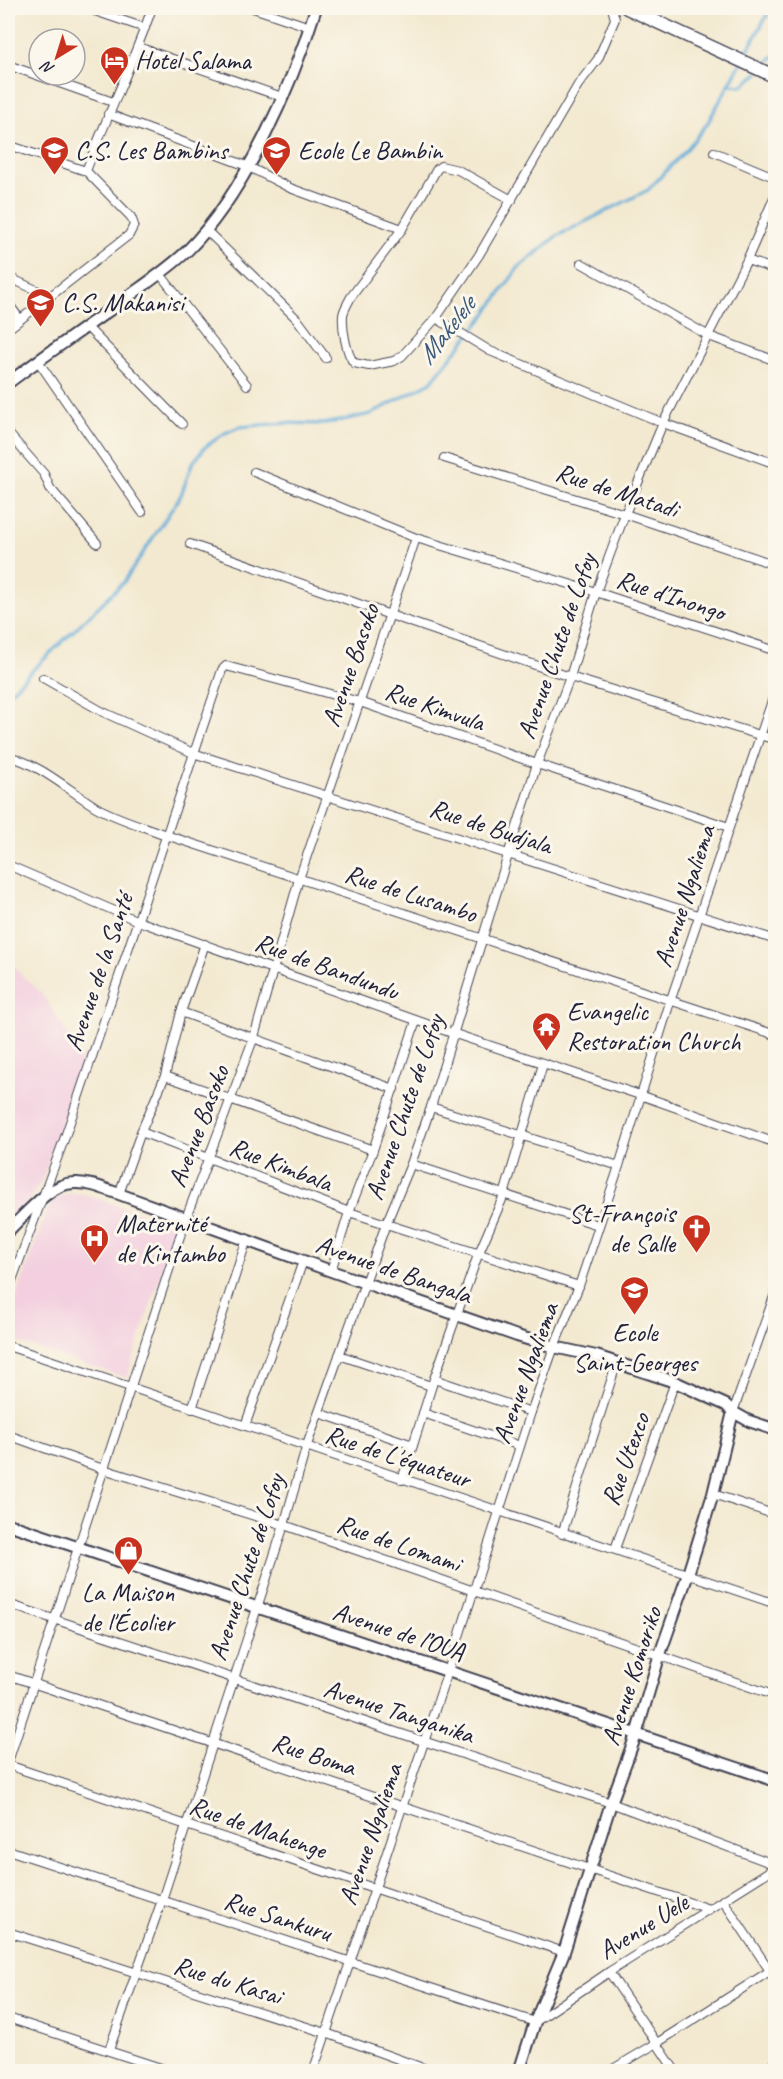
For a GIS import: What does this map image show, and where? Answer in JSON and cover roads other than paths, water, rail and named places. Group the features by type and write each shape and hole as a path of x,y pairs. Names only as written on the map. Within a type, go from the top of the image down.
{"main road":[{"path":"633,10 776,77"}],"street":[{"path":"86,8 145,28"},
{"path":"86,171 152,8"},
{"path":"253,8 310,27"},
{"path":"8,383 160,274 207,230 248,166 282,97 316,8"},
{"path":"512,200 458,170 441,166 437,169 402,229 345,307 343,316 346,345 354,363 369,366 394,361 402,356 436,318 479,255 512,200 573,93 598,59 615,19 612,8"},
{"path":"138,47 282,97"},
{"path":"8,65 113,102"},
{"path":"108,114 248,166 290,188 402,229"},
{"path":"8,145 86,171 131,217 135,225 129,235 8,329"},
{"path":"714,152 776,177"},
{"name":"Avenue Chute de Lofoy","path":"109,2050 162,1900 284,1525 306,1448 386,1224 431,1107 537,764 570,677 596,592 625,513 663,423 710,336 776,193"},
{"path":"207,230 297,319 326,358"},
{"path":"747,260 776,270"},
{"path":"580,263 710,336 776,361"},
{"path":"160,274 247,385"},
{"path":"8,277 49,296"},
{"path":"8,303 20,318"},
{"path":"436,318 490,351 663,423 776,464"},
{"path":"87,327 182,424"},
{"path":"38,361 142,512"},
{"path":"8,433 44,474 50,488 97,543"},
{"name":"Rue de Matadi","path":"444,458 625,513 776,565"},
{"name":"Rue d'Inongo","path":"254,472 416,538 596,592 776,651"},
{"name":"Avenue Basoko","path":"8,1764 186,1218 254,1037 299,879 416,538"},
{"path":"190,544 570,677 776,740"},
{"name":"Rue Kimvula","path":"226,666 360,702 537,764 729,827"},
{"name":"Avenue de la Santé","path":"8,1291 138,921 193,753 222,670 226,666"},
{"name":"Rue de Budjala","path":"43,678 103,712 193,753 776,940"},
{"name":"Avenue Ngaliema","path":"313,2072 448,1671 531,1412 579,1286 619,1167 671,999 776,689"},
{"name":"Rue de Lusambo","path":"8,756 43,772 107,812 166,835 776,1035"},
{"name":"Rue de Bandundu","path":"8,865 138,921 416,1021 640,1095 776,1143"},
{"path":"119,1194 141,1132 165,1076 181,1012 205,944"},
{"path":"181,1012 394,1089"},
{"path":"331,1271 349,1212 374,1150 416,1021"},
{"path":"402,1480 433,1382 478,1255 504,1195 543,1064"},
{"path":"165,1076 374,1150"},
{"path":"431,1107 619,1167"},
{"name":"Rue Kimbala","path":"141,1132 349,1212 579,1286"},
{"path":"411,1164 598,1225"},
{"name":"Avenue de Bangala","path":"8,1232 42,1198 59,1186 72,1182 86,1183 458,1315 554,1347 616,1362 675,1383 726,1405 749,1421 776,1430"},
{"path":"192,1409 248,1239"},
{"path":"245,1426 303,1261"},
{"name":"Avenue Komoriko","path":"519,2072 535,2022 564,1952 611,1803 636,1735 659,1657 713,1494 733,1412 776,1291"},
{"name":"Rue de L'équateur","path":"8,1346 776,1604"},
{"path":"339,1355 531,1412"},
{"path":"562,1533 616,1362"},
{"name":"Rue Utexco","path":"615,1549 675,1383"},
{"path":"319,1413 413,1445"},
{"path":"423,1413 520,1446"},
{"name":"Rue de Lomami","path":"8,1436 104,1469 284,1525 776,1696"},
{"path":"713,1494 776,1515"},
{"name":"Avenue de l’OUA","path":"8,1524 776,1781"},
{"name":"Avenue Tanganika","path":"8,1604 611,1803 776,1866"},
{"name":"Rue Boma","path":"8,1675 709,1909"},
{"name":"Rue de Mahenge","path":"8,1764 564,1952"},
{"name":"Rue Sankuru","path":"8,1850 535,2022"},
{"name":"Avenue Uele","path":"535,2022 776,1866"},
{"path":"723,1900 773,1969 776,1980"},
{"name":"Rue du Kasai","path":"8,1932 326,2033 434,2072"},
{"path":"608,2072 773,1969"},
{"path":"609,1972 676,2072"},
{"path":"8,2018 173,2072"},
{"path":"760,2072 776,2062"}],"waterway":[{"name":"Makelele","path":"744,57 771,8"},
{"path":"762,68 776,54"},
{"name":"Makelele","path":"8,694 124,582 181,495 192,464 205,447 225,433 239,427 285,423 324,424 371,414 431,382 486,314 518,268 557,236 648,190 707,124 741,63"},
{"path":"729,85 742,86 758,73"}],"place":[{"name":"Hotel Salama","path":"114,86"},
{"name":"C.S. Les Bambins","path":"54,176"},
{"name":"Ecole Le Bambin","path":"277,176"},
{"name":"C.S. Makanisi","path":"41,328"},
{"name":"Evangelic Restoration Church","path":"546,1052"},
{"name":"St-François de Salle","path":"696,1254"},
{"name":"Maternité de Kintambo","path":"95,1264"},
{"name":"Ecole Saint-Georges","path":"635,1316"},
{"name":"La Maison de l'Écolier","path":"128,1576"}]}
